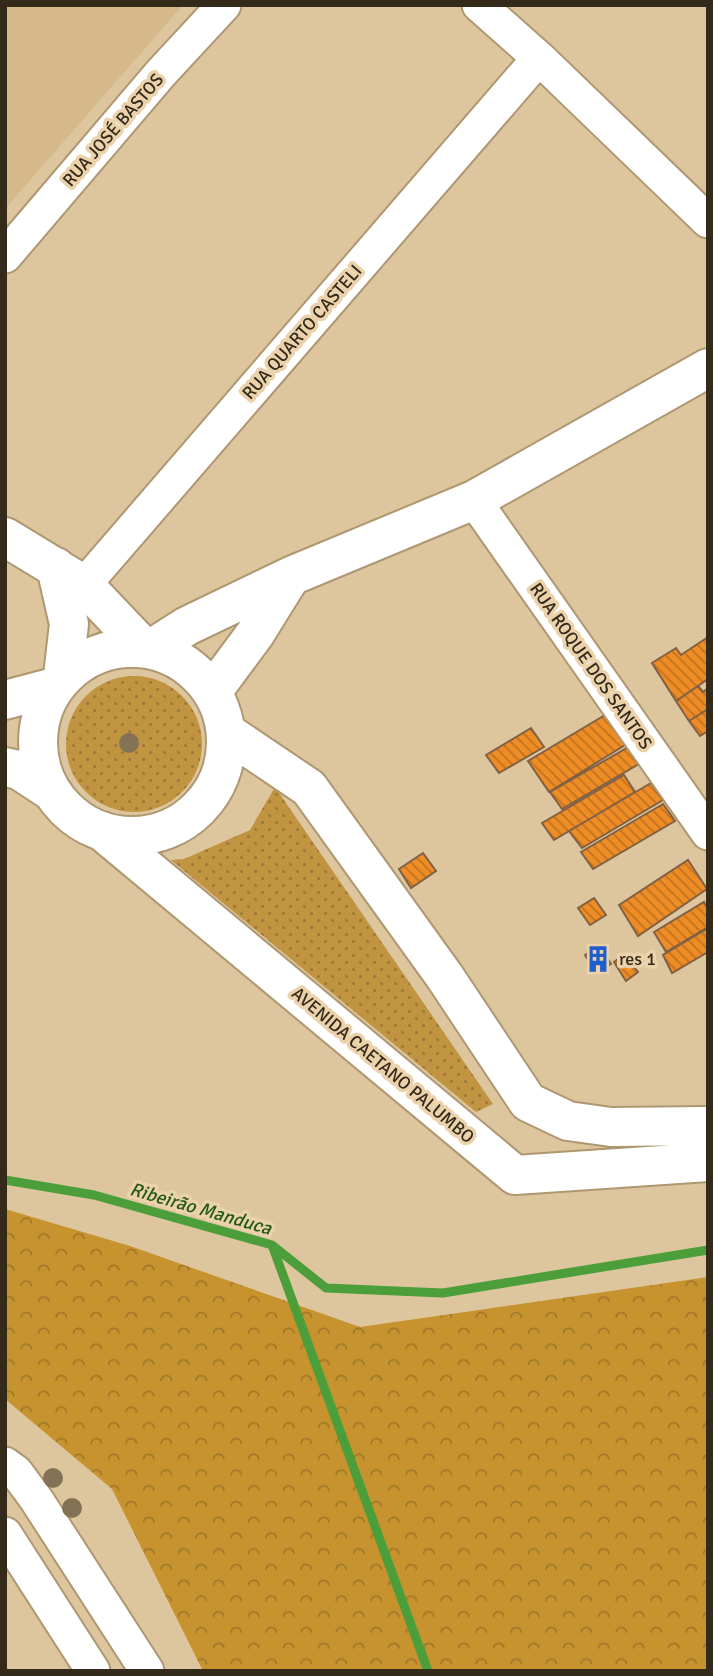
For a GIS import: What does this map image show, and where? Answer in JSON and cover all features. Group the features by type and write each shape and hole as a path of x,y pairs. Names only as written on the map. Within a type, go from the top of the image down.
{"main road":[{"path":"148,649 187,626 291,576 474,500 708,368"},
{"path":"5,537 148,649"},
{"path":"212,692 255,634 291,576"},
{"path":"59,682 69,624 67,584"},
{"path":"115,649 148,649 175,658 196,672 212,692 219,704 226,732 224,764 211,794 188,817 159,832 127,836 95,829 70,814 51,791 40,766 37,738 41,712 59,682 87,659 115,649"},
{"path":"5,700 59,682"},
{"path":"226,732 309,788 445,977 528,1102 568,1121 611,1127 708,1126"},
{"path":"5,767 19,770 51,791"},
{"name":"AVENIDA CAETANO PALUMBO","path":"102,831 515,1175 708,1161"}],"street":[{"name":"RUA JOSÉ BASTOS","path":"5,256 223,5"},
{"path":"479,5 539,58 708,221"},
{"name":"RUA QUARTO CASTELI","path":"67,584 539,58"},
{"name":"RUA ROQUE DOS SANTOS","path":"474,500 708,833"},
{"path":"5,1464 16,1472 36,1499 147,1671"},
{"path":"5,1534 93,1671"}],"shaded area":[{"path":"5,5 183,5 5,209"},
{"path":"134,676 160,682 182,696 196,718 202,744 196,770 182,792 160,806 134,812 108,806 86,792 72,770 66,744 72,718 86,696 108,682"},
{"path":"275,787 493,1104 476,1112 171,860 184,859 250,830"}],"green space":[{"path":"5,1209 130,1246 360,1327 708,1277 708,1671 203,1671 112,1489 5,1399"}],"building":[{"path":"708,637 708,679 676,701 652,663 676,648 681,655"},
{"path":"698,686 703,692 708,688 708,709 689,721 676,701"},
{"path":"708,709 708,731 700,736 689,721"},
{"path":"610,712 630,742 549,792 528,761"},
{"path":"531,728 544,747 499,773 486,755"},
{"path":"632,745 644,761 562,809 550,792"},
{"path":"624,775 635,792 554,840 542,823"},
{"path":"651,783 663,800 582,848 569,831"},
{"path":"663,804 675,821 593,869 581,852"},
{"path":"423,853 436,871 411,888 399,869"},
{"path":"688,860 707,889 638,936 619,905"},
{"path":"594,898 606,915 590,925 578,908"},
{"path":"704,902 708,909 708,927 666,952 654,932"},
{"path":"708,928 708,952 672,973 663,955"},
{"name":"res 1","path":"599,946 611,964 596,972 585,955"},
{"name":"res 1","path":"625,954 638,972 626,981 614,962"}],"waterway":[{"name":"Ribeirão Manduca","path":"5,1180 94,1195 272,1245 326,1288 443,1293 708,1250"},
{"path":"272,1245 428,1671"}],"place":[{"name":"res 1","path":"598,959"}]}
